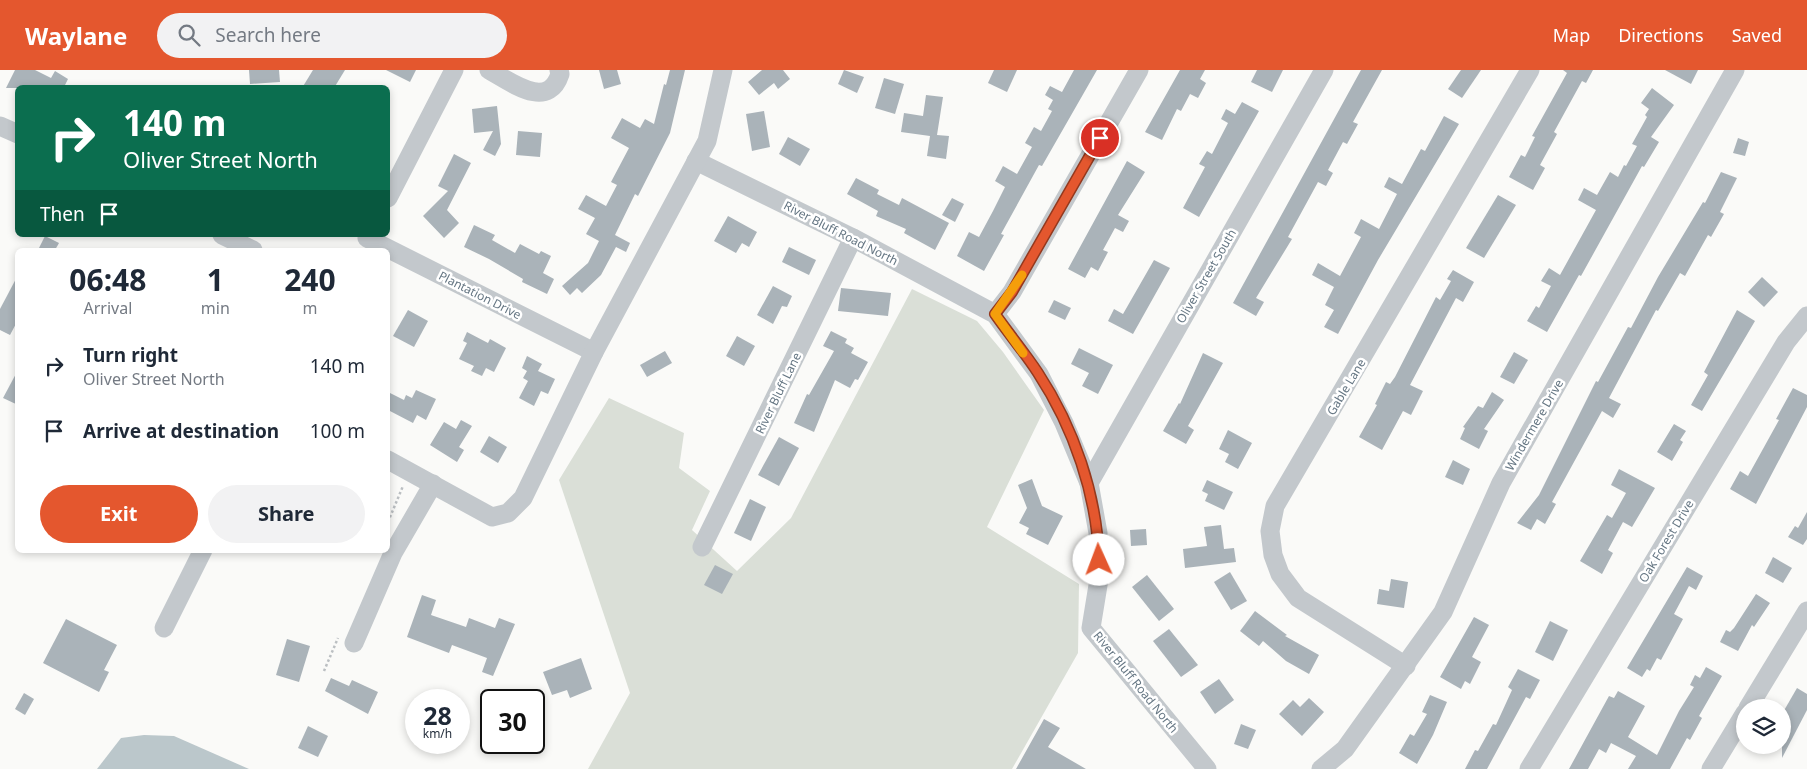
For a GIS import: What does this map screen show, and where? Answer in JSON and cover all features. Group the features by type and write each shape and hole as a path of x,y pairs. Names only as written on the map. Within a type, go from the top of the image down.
{"street":[{"path":"390,194 454,70"},
{"path":"489,70 525,90 536,92 547,91 554,86 560,74 559,70"},
{"path":"390,461 492,517 508,513 523,498 594,352 707,141 723,70"},
{"path":"995,314 1012,292 1139,70"},
{"name":"Oliver Street South","path":"1089,483 1324,70"},
{"name":"Gable Lane","path":"1406,666 1298,598 1280,574 1273,555 1270,531 1275,506 1530,70"},
{"name":"Windermere Drive","path":"1321,769 1345,749 1443,612 1501,483 1735,70"},
{"path":"0,126 15,133"},
{"name":"River Bluff Road North","path":"696,161 853,238 995,314 1039,374 1064,423 1089,483 1098,533 1100,573 1092,628 1208,769"},
{"path":"226,237 249,248"},
{"name":"River Bluff Lane","path":"702,548 853,238"},
{"name":"Plantation Drive","path":"365,241 379,248"},
{"name":"Plantation Drive","path":"390,253 594,352"},
{"name":"Oak Forest Drive","path":"1529,769 1781,350 1807,316"},
{"path":"354,643 393,552 433,484"},
{"path":"164,628 202,553"},
{"path":"1753,699 1807,610"},
{"path":"1711,769 1736,728"}],"path":[{"path":"390,517 409,471"}],"shaded area":[{"path":"912,289 977,321 1003,352 1044,410 987,527 1079,584 1078,653 1012,769 588,769 630,693 559,480 609,398 684,433 679,468 710,491 692,530 737,571 791,518"},
{"path":"144,735 174,736 249,769 97,769 121,738"}],"building":[{"path":"15,70 35,70 51,78 55,71 68,79 65,85 15,85 15,88 6,88"},
{"path":"249,70 279,70 280,82 250,84"},
{"path":"313,70 345,70 336,85 304,85"},
{"path":"386,70 416,70 410,82"},
{"path":"599,70 617,70 621,84 604,89"},
{"path":"670,70 685,70 670,133 638,196 635,194 615,235 630,243 626,252 616,247 601,275 582,293 577,288 570,295 562,286 588,263 599,241 586,234 595,218 578,209 586,195 606,206 617,185 611,182 629,148 611,138 622,118 640,128 645,119 654,124 664,84 666,85"},
{"path":"762,70 783,70 790,79 778,89 774,83 759,95 748,82"},
{"path":"844,70 864,77 857,93 838,84"},
{"path":"994,70 1017,70 1007,92 988,83"},
{"path":"1074,70 1097,70 1042,166 1039,165 1001,234 1004,235 984,271 957,256 969,232 979,237 993,211 1005,187 995,181 1003,166 1017,174 1032,147 1025,143 1034,127 1041,131 1052,111 1048,109 1053,100 1045,95 1050,86 1062,92"},
{"path":"1180,70 1205,70 1200,79 1206,83 1198,98 1190,94 1181,111 1177,109 1162,140 1145,132"},
{"path":"1257,70 1283,70 1272,92 1251,82"},
{"path":"1361,70 1382,70 1353,122 1358,124 1347,144 1343,142 1328,170 1333,173 1326,186 1318,182 1288,237 1292,239 1256,298 1264,302 1256,316 1233,303"},
{"path":"1461,70 1481,70 1462,98 1448,89"},
{"path":"1563,70 1593,70 1586,83 1582,81 1554,132 1557,134 1540,165 1545,168 1533,190 1509,177 1521,155 1525,157 1535,137 1532,136 1567,73"},
{"path":"1665,70 1698,70 1691,84"},
{"path":"884,78 904,84 895,114 875,108"},
{"path":"1652,88 1674,105 1651,137 1659,142 1644,167 1642,166 1581,276 1579,275 1547,332 1527,321 1536,306 1539,308 1551,286 1541,281 1549,268 1560,275 1596,210 1578,200 1584,188 1597,195 1610,172 1618,177 1624,165 1626,166 1637,146 1632,144 1647,117 1645,115 1649,109 1641,103"},
{"path":"926,95 943,97 937,135 949,136 946,159 927,156 930,136 901,132 904,113 923,116"},
{"path":"1242,102 1259,111 1199,217 1183,208 1205,167 1199,164 1207,151 1212,154 1228,123 1221,119 1226,109 1235,114"},
{"path":"497,106 501,144 495,156 483,150 493,131 474,133 472,109"},
{"path":"764,111 770,147 752,151 746,114"},
{"path":"1444,116 1459,124 1378,260 1338,334 1324,327 1334,310 1325,305 1334,287 1312,275 1318,263 1340,276 1361,237 1354,233 1361,219 1379,229 1397,194 1384,187 1389,177 1402,184 1421,149 1425,151"},
{"path":"518,131 542,133 540,157 516,155"},
{"path":"788,137 810,149 800,166 779,154"},
{"path":"1738,138 1749,142 1745,156 1733,153"},
{"path":"454,154 471,163 447,210 459,223 444,238 423,216 448,191 438,186"},
{"path":"1127,161 1145,172 1118,215 1129,221 1123,232 1115,228 1103,250 1108,252 1098,271 1091,267 1085,278 1068,269"},
{"path":"1721,172 1737,178 1720,212 1724,214 1711,237 1708,235 1685,276 1680,273 1658,311 1656,310 1609,398 1621,404 1613,418 1602,411 1552,502 1556,504 1545,524 1537,519 1531,530 1517,523 1539,495 1596,381 1598,382 1628,327 1631,328 1658,277 1703,202 1705,203"},
{"path":"856,178 879,190 877,194 899,205 902,198 949,223 935,250 904,233 906,229 876,216 878,211 847,194"},
{"path":"1498,195 1516,205 1484,258 1466,248"},
{"path":"952,198 964,204 955,222 942,215"},
{"path":"728,216 757,232 749,247 742,243 736,253 714,241"},
{"path":"474,225 495,235 492,240 515,253 520,244 539,254 541,251 551,256 543,273 554,279 547,294 522,282 523,279 489,259 464,247"},
{"path":"44,237 59,243 56,248 39,248"},
{"path":"789,247 816,260 809,275 782,262"},
{"path":"1154,260 1170,268 1133,334 1108,321 1114,309 1123,314"},
{"path":"1453,270 1474,282 1463,302 1456,298 1410,385 1423,391 1411,415 1403,411 1382,450 1359,437 1377,405 1375,404 1386,382 1390,384 1395,377 1436,297 1440,300 1451,281 1447,279"},
{"path":"1762,277 1778,292 1764,307 1748,292"},
{"path":"15,281 15,326 10,335 0,330 0,309"},
{"path":"773,286 792,296 787,307 782,306 773,324 757,315"},
{"path":"841,288 891,293 888,316 838,311"},
{"path":"1054,300 1071,308 1065,320 1048,312"},
{"path":"408,310 428,321 414,347 393,336"},
{"path":"1737,310 1755,321 1702,411 1691,405 1708,375 1704,372"},
{"path":"831,331 847,339 845,343 854,348 851,353 868,362 858,380 855,379 850,388 835,380 814,432 794,423 807,394 809,395 834,351 823,346"},
{"path":"467,332 488,343 490,339 506,348 494,372 486,368 482,376 471,371 474,366 459,359 467,343 463,341"},
{"path":"737,336 755,346 744,366 726,356"},
{"path":"1079,348 1113,365 1098,394 1082,386 1089,373 1071,364"},
{"path":"665,351 672,363 647,377 640,365"},
{"path":"1514,352 1528,360 1514,384 1500,377"},
{"path":"1203,353 1223,363 1188,426 1194,430 1186,444 1163,431 1180,404"},
{"path":"527,356 542,364 538,371 555,379 548,394 541,391 534,406 519,398 528,381 523,378 527,371 522,368"},
{"path":"15,376 15,404 3,398"},
{"path":"1793,388 1807,395 1807,407 1756,504 1730,489 1740,471 1748,476 1779,420 1776,419"},
{"path":"416,390 436,399 426,420 417,415 413,423 390,411 390,393 404,400 406,395 412,398"},
{"path":"1492,392 1504,400 1484,429 1488,431 1479,449 1460,439 1465,428 1463,427 1478,406 1483,408"},
{"path":"461,420 472,426 459,447 464,450 457,462 430,445 444,422 456,429"},
{"path":"1674,424 1686,431 1680,440 1683,442 1672,461 1657,452"},
{"path":"1228,430 1252,443 1238,469 1225,462 1229,454 1219,449"},
{"path":"489,436 507,447 498,463 480,452"},
{"path":"779,437 799,448 779,486 758,475"},
{"path":"1453,460 1470,469 1463,485 1445,477"},
{"path":"1619,469 1655,488 1632,527 1623,522 1608,550 1613,553 1602,574 1580,561 1607,515 1612,518 1626,493 1611,485"},
{"path":"1032,479 1042,506 1063,516 1048,545 1026,534 1029,528 1019,523 1027,508 1018,485"},
{"path":"1207,480 1233,492 1224,510 1205,501 1208,494 1202,491"},
{"path":"750,499 766,507 751,541 734,533"},
{"path":"1807,512 1807,539 1803,545 1788,537 1795,526 1798,528"},
{"path":"1221,525 1224,549 1234,548 1236,562 1185,568 1183,549 1207,546 1204,527"},
{"path":"1146,529 1147,545 1131,546 1130,530"},
{"path":"1773,557 1792,568 1783,583 1765,573"},
{"path":"715,565 733,574 722,594 704,585"},
{"path":"1687,567 1703,576 1696,590 1689,586 1674,614 1683,619 1661,660 1657,658 1650,671 1647,669 1642,677 1627,668"},
{"path":"1230,572 1247,601 1231,610 1214,582"},
{"path":"1147,575 1174,609 1159,621 1132,587"},
{"path":"1391,579 1408,582 1404,608 1377,604 1379,589 1389,591"},
{"path":"1756,594 1770,603 1754,627 1752,625 1738,651 1720,642 1726,630 1730,632 1734,628"},
{"path":"422,595 436,600 431,615 466,627 469,618 495,628 499,618 515,624 493,676 482,672 487,658 452,645 449,653 407,637"},
{"path":"1255,611 1287,635 1285,636 1319,655 1309,674 1286,661 1263,641 1259,646 1240,631"},
{"path":"1474,617 1489,625 1472,657 1481,662 1470,684 1465,681 1461,689 1440,677"},
{"path":"66,619 117,645 104,670 109,672 99,692 43,663"},
{"path":"1550,621 1568,630 1553,661 1535,652"},
{"path":"1169,629 1198,665 1181,677 1153,641"},
{"path":"287,639 310,646 299,682 276,675"},
{"path":"581,658 592,689 570,698 567,690 552,695 543,672"},
{"path":"1706,667 1722,676 1699,716 1702,718 1690,740 1687,738 1670,769 1628,769 1636,756 1611,743 1606,753 1599,749 1588,769 1569,769 1609,696 1614,698 1618,691 1645,706 1628,737 1657,755 1679,711 1694,687 1690,685 1695,675 1700,678"},
{"path":"1518,669 1540,680 1530,699 1526,697 1487,769 1465,769 1475,750 1478,751 1493,724 1496,725 1512,690 1508,687"},
{"path":"331,678 349,686 352,680 378,692 368,714 325,691"},
{"path":"1219,679 1234,700 1215,714 1200,692"},
{"path":"1797,688 1807,694 1807,710 1791,741 1791,699"},
{"path":"24,693 34,699 25,715 15,709"},
{"path":"1430,695 1447,702 1433,735 1417,764 1399,753 1410,734 1414,736 1427,714 1422,712"},
{"path":"1309,698 1324,712 1302,736 1279,714 1293,700 1300,707"},
{"path":"1044,719 1060,728 1048,747 1086,769 1016,769"},
{"path":"1241,724 1256,730 1248,749 1234,744"},
{"path":"308,726 328,736 318,757 298,748"}],"slow traffic":[{"path":"1022,275 995,314 1023,353"}],"route":[{"path":"1099,560 1098,533 1089,483 1064,423 1039,374 995,314 1012,292 1100,138"}]}
